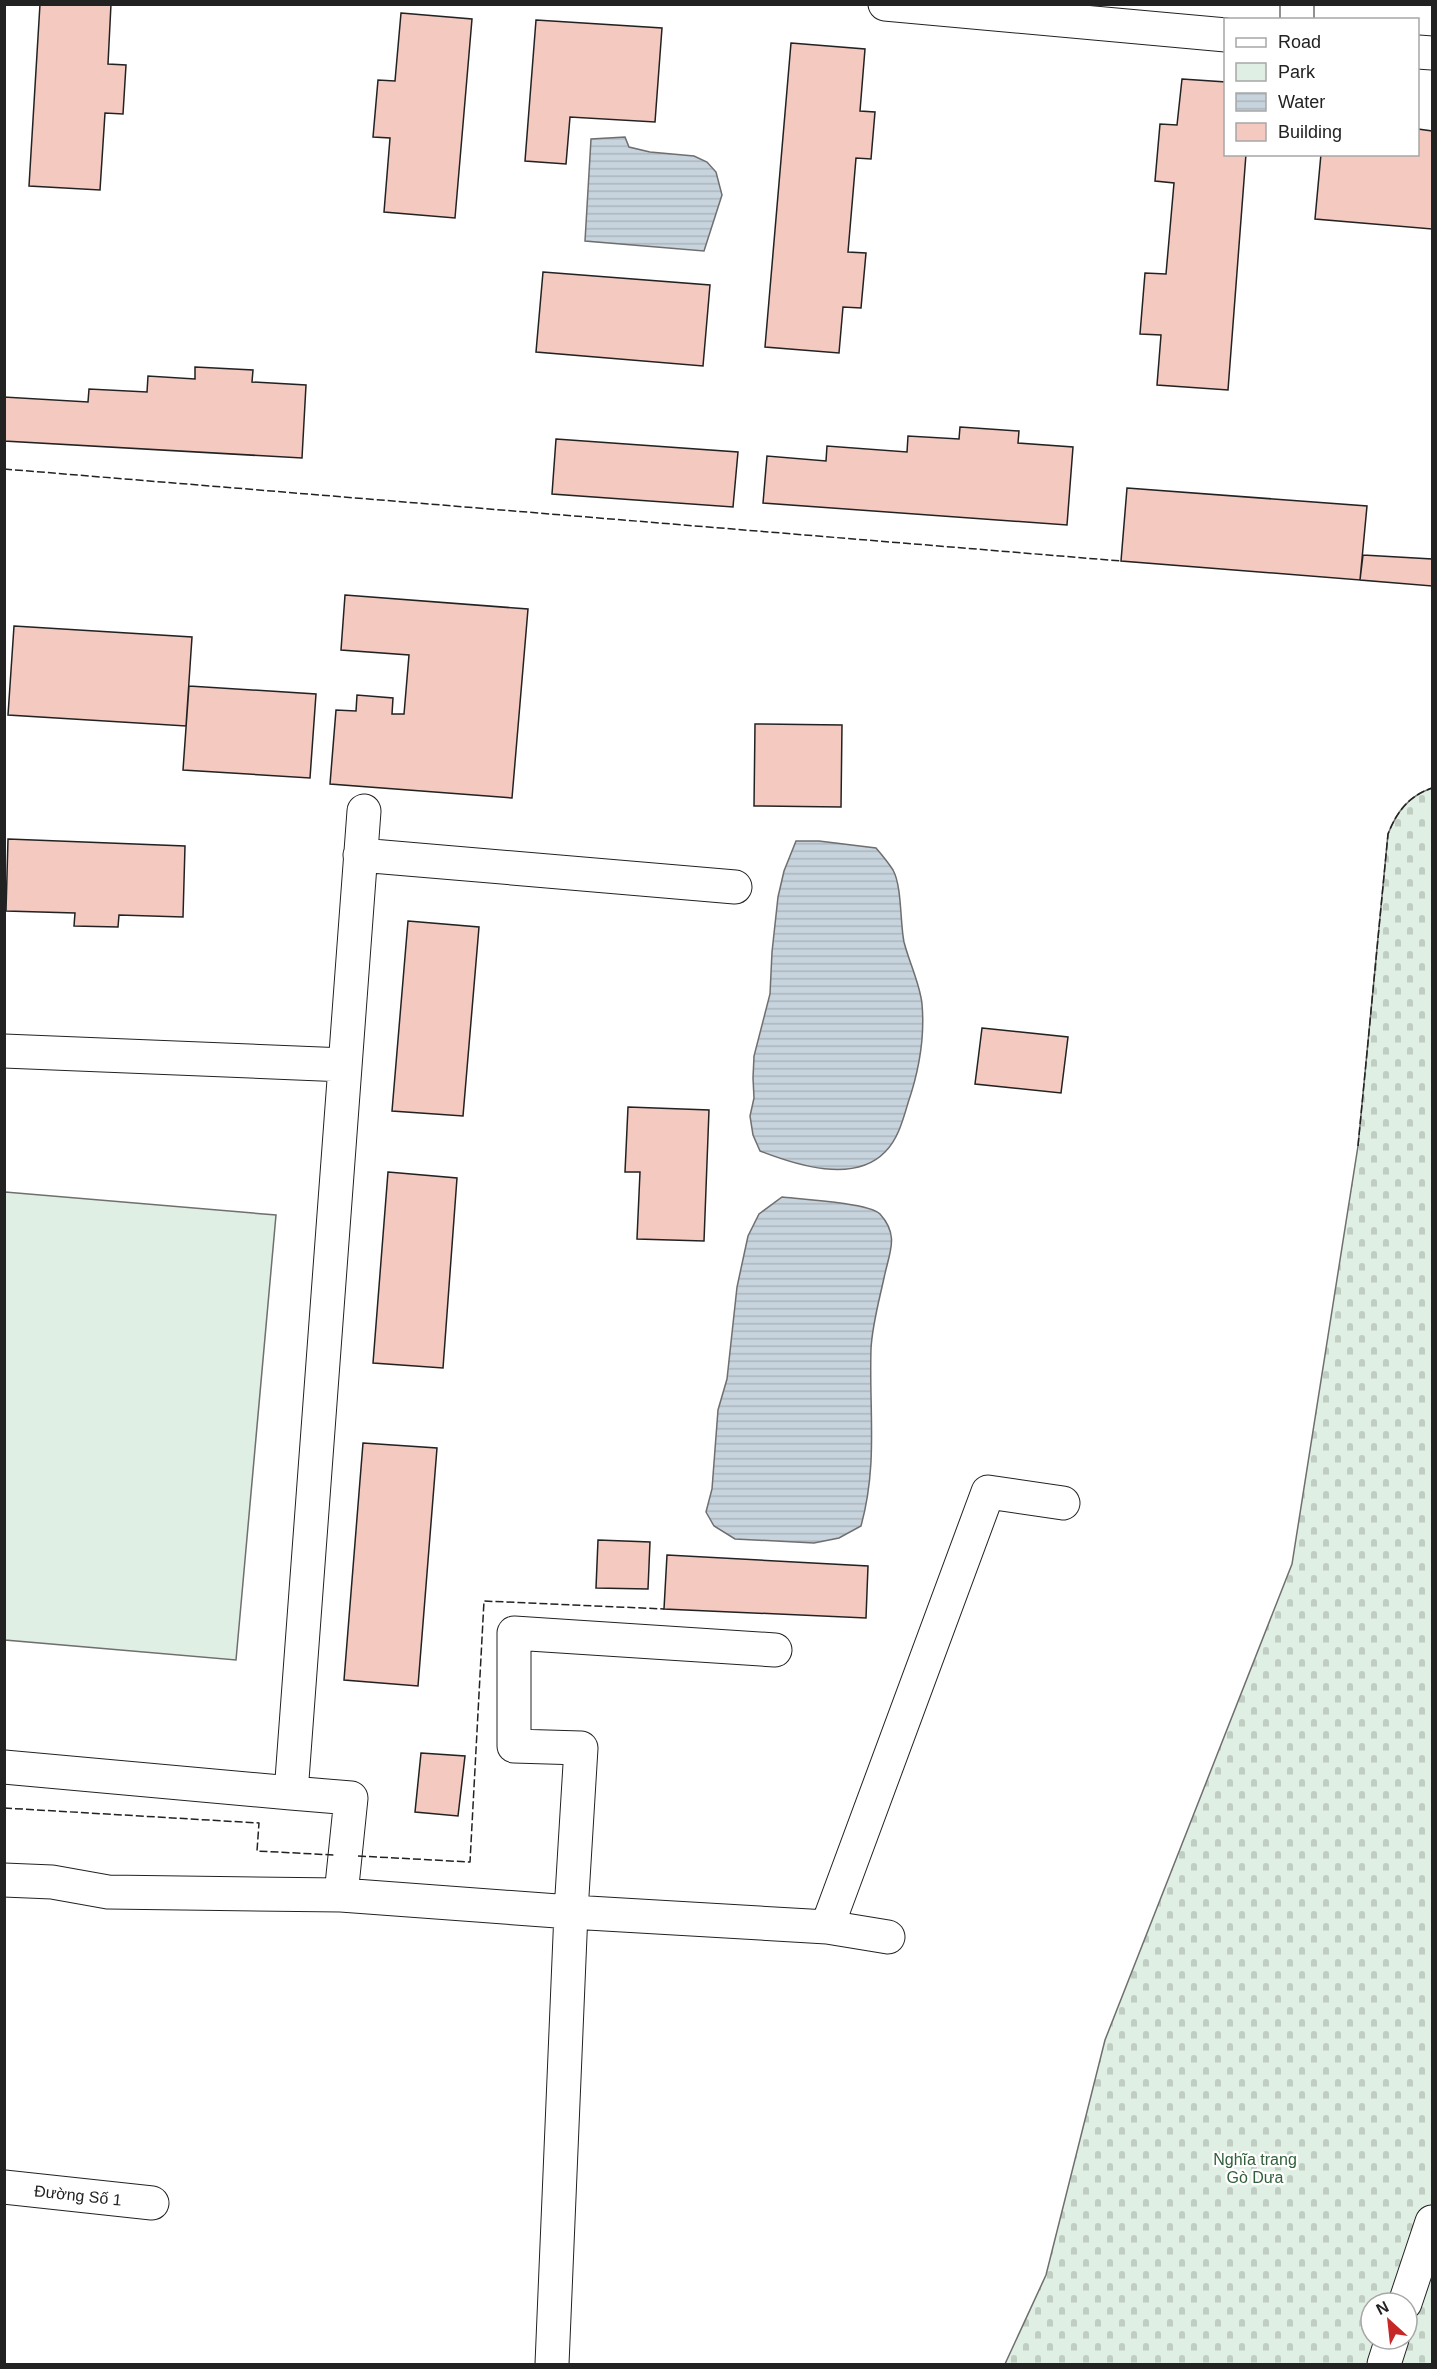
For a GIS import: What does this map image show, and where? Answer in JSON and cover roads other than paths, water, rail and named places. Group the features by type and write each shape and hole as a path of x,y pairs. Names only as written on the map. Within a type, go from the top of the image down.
{"street":[{"path":"885,4 1224,35"},
{"path":"291,1793 364,811"},
{"path":"360,855 735,887"},
{"path":"4,1051 345,1065"},
{"path":"827,1927 988,1492 1064,1503"},
{"path":"552,2364 570,1912 581,1748 514,1746 514,1633 775,1650"},
{"path":"4,1767 351,1798 341,1895"},
{"path":"4,1880 52,1882 108,1892 341,1895 570,1912 827,1927 888,1937"},
{"name":"Đường Số 1","path":"4,2187 152,2202"},
{"path":"1409,2291 1432,2222"}],"water":[{"path":"625,137 629,147 650,152 694,156 707,162 716,172 722,195 704,251 585,241 591,139"},
{"path":"796,841 819,841 876,848 885,859 896,877 904,942 921,996 923,1029 920,1054 902,1123 885,1152 872,1162 857,1167 824,1169 790,1162 760,1151 753,1135 750,1116 754,1098 754,1056 770,994 778,897 784,871"},
{"path":"782,1197 849,1204 873,1210 880,1214 886,1222 891,1237 890,1253 872,1340 871,1459 861,1526 839,1538 814,1543 735,1539 714,1526 706,1512 712,1489 718,1410 727,1379 737,1287 748,1236 759,1214"}],"park label":[{"name":"Nghĩa trang Gò Dưa","path":"1255,2168"}]}
